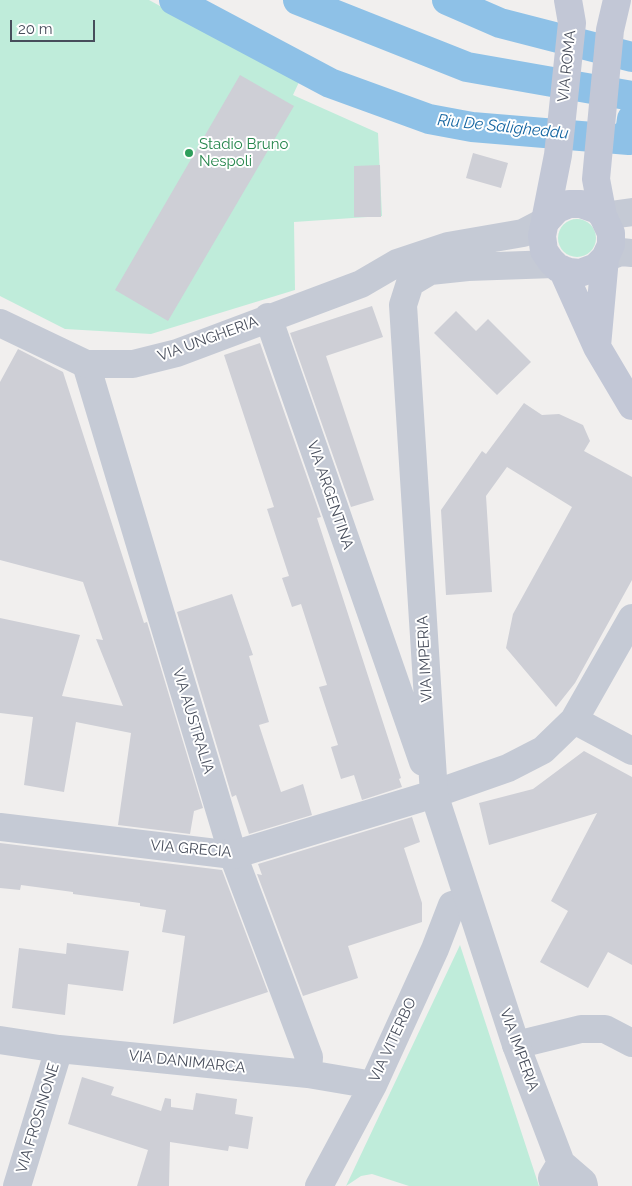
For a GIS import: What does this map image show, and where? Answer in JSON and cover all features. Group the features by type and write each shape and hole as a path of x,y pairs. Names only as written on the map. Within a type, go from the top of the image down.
{"main road":[{"path":"597,347 605,258 611,245 611,233 604,216 596,179 610,30 617,0"},
{"name":"VIA ROMA","path":"546,221 558,155 570,11"},
{"path":"604,216 587,205 569,204 558,209 546,221 542,236 544,251 558,266 597,347 632,406"},
{"path":"558,266 580,272 596,267 605,258"}],"street":[{"path":"604,216 632,212"},
{"name":"VIA UNGHERIA","path":"3,331 86,364 134,364 177,353 268,317 361,284 397,263 448,246 523,233 546,221"},
{"path":"605,258 621,252 632,253"},
{"name":"VIA IMPERIA","path":"558,266 468,267 430,271 410,283 403,305 434,794 557,1174 583,1182 584,1186"},
{"path":"361,284 387,291 403,305"},
{"name":"VIA ARGENTINA","path":"268,317 434,794"},
{"name":"VIA AUSTRALIA","path":"86,364 232,855 309,1057 308,1074"},
{"name":"VIA GRECIA","path":"0,827 232,855 434,794 508,768 543,750 574,720 632,618"},
{"path":"392,674 426,664"},
{"path":"574,720 632,751"},
{"name":"VIA VITERBO","path":"319,1186 373,1085 435,949 452,906 468,900"},
{"path":"516,1045 581,1029 605,1029 632,1043"},
{"name":"VIA DANIMARCA","path":"0,1040 59,1049 308,1074 373,1085"},
{"name":"VIA FROSINONE","path":"16,1186 59,1049"}],"green space":[{"name":"Stadio Bruno Nespoli","path":"0,0 149,0 299,82 293,95 378,133 382,216 294,222 295,290 151,334 65,329 0,296"},
{"path":"577,219 591,224 596,238 591,252 577,257 563,252 558,238 563,224"},
{"path":"460,945 539,1186 409,1186 372,1174 361,1176 346,1186"}],"building":[{"path":"240,75 294,106 168,321 115,290"},
{"path":"473,153 508,163 501,188 466,178"},
{"path":"380,165 381,217 354,217 354,166"},
{"path":"372,306 383,337 326,356 374,500 351,507 290,333"},
{"path":"456,311 476,331 488,319 531,362 497,395 434,333"},
{"path":"260,343 321,517 317,518 401,778 399,779 402,787 362,800 354,775 341,779 331,747 338,745 319,687 327,685 301,604 292,607 282,578 289,576 267,509 274,507 224,355"},
{"path":"18,349 63,372 144,623 147,622 203,808 194,811 190,834 118,825 131,733 76,722 64,792 24,785 33,717 0,713 0,618 80,635 62,696 123,706 96,639 103,640 83,582 0,560 0,382"},
{"path":"524,403 542,415 559,414 583,425 590,441 584,451 632,477 632,580 575,683 556,707 506,648 513,614 572,507 507,467 486,496 492,592 446,595 441,510 482,451 486,454"},
{"path":"232,594 253,655 249,656 269,722 259,725 281,792 303,784 312,815 249,834 236,795 232,797 177,612"},
{"path":"584,751 632,777 632,965 608,952 588,988 540,962 568,911 551,901 597,813 489,845 479,803 533,789"},
{"path":"412,817 420,842 404,848 422,903 422,922 348,946 358,978 303,996 257,874 262,875 258,864"},
{"path":"0,843 222,870 268,992 173,1024 185,936 162,932 166,910 140,906 140,903 21,885 20,890 0,888"},
{"path":"67,943 129,951 123,991 68,984 65,1015 12,1008 19,948 66,954"},
{"path":"82,1077 114,1087 111,1095 161,1111 165,1098 171,1099 171,1107 193,1110 196,1093 237,1099 235,1114 253,1117 248,1149 229,1146 228,1151 170,1142 169,1186 137,1186 148,1150 68,1124"}],"waterway":[{"name":"Riu De Saligheddu","path":"174,0 330,83 429,119 472,127 629,140 632,119"},
{"name":"Riu De Saligheddu","path":"298,0 467,67 632,96"},
{"name":"Riu De Saligheddu","path":"447,0 500,23 632,57"}],"place":[{"name":"Stadio Bruno Nespoli","path":"189,153"}]}
